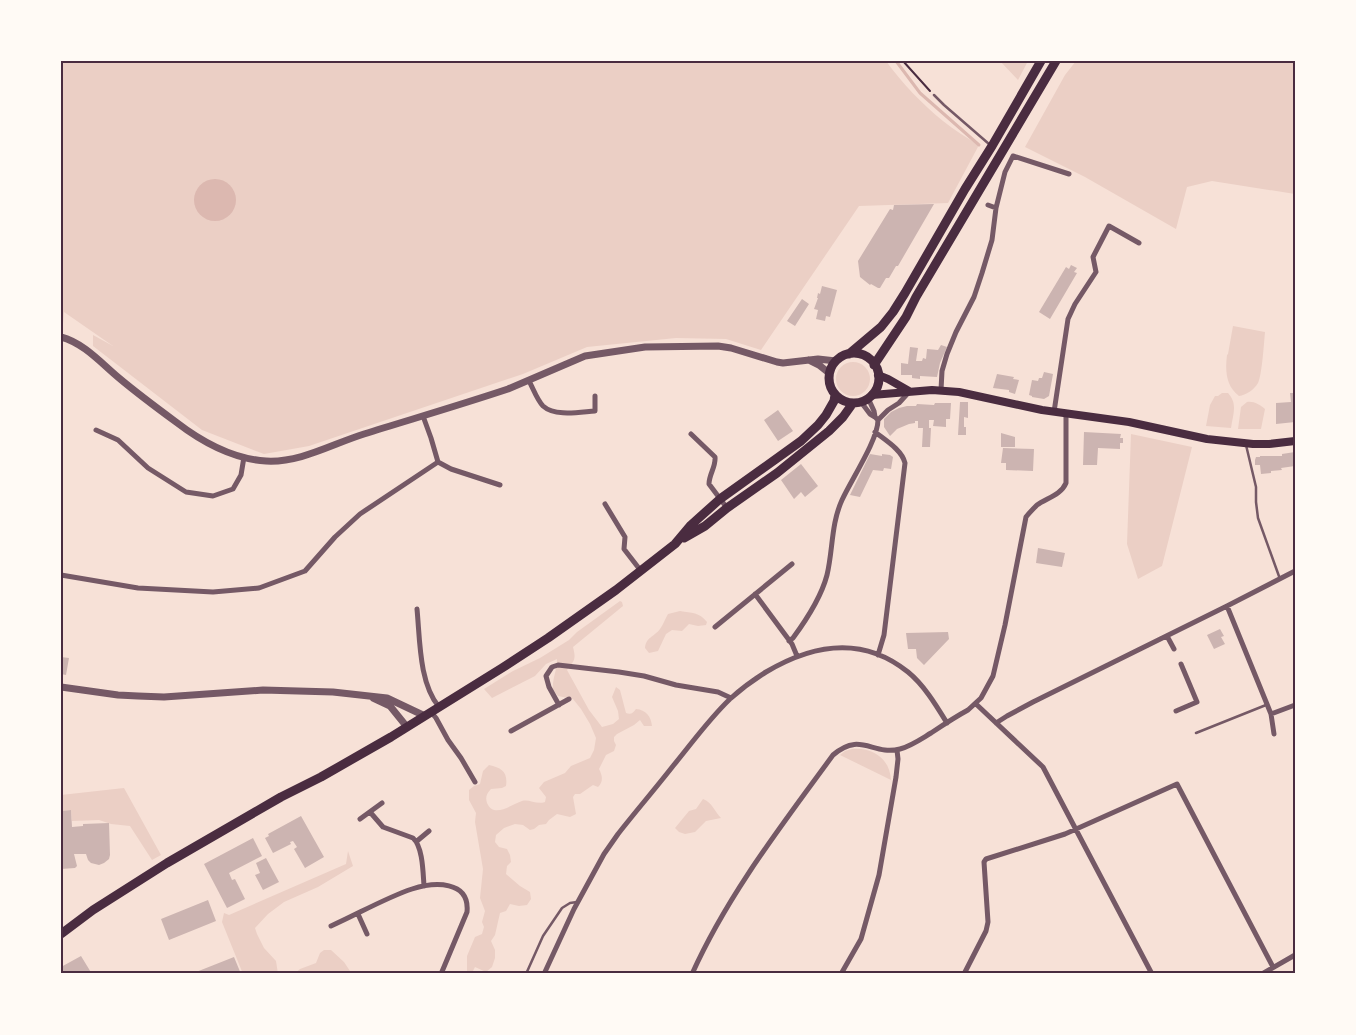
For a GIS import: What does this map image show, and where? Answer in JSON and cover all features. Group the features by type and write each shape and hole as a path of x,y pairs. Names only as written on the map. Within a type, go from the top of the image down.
{"main road":[{"path":"1041,61 893,312 881,327 849,354 836,361 832,367 829,373 830,385 835,395 842,400 863,400 910,392 942,390 968,393 1054,412 1129,422 1189,436 1246,444 1293,443"},
{"path":"874,365 906,317 1056,61"},
{"path":"61,934 167,862 407,727 548,638 616,590 679,540 705,526 829,432 877,384 878,374 871,361 862,355 849,354"},
{"path":"878,374 910,392"},
{"path":"679,540 691,525 720,499 801,442 826,415 834,401 835,395"}],"street":[{"path":"942,390 942,371 956,332 974,297 992,240 996,208 1005,172 1013,156 1069,174"},
{"path":"988,205 996,208"},
{"path":"1054,412 1068,319 1075,304 1096,272 1093,257 1095,251 1109,226 1139,243"},
{"path":"61,337 85,349 120,379 185,429 229,453 267,461 293,459 474,400 529,381 585,356 645,347 718,346 782,363 818,359 836,361"},
{"path":"808,360 819,365 829,373"},
{"path":"529,381 542,405 552,411 602,410"},
{"path":"876,418 910,392"},
{"path":"595,396 595,411"},
{"path":"863,400 870,414 876,418"},
{"path":"790,641 816,601 827,575 837,513 873,439 876,418 874,411 863,400"},
{"path":"692,974 702,951 749,871 833,755 839,750 858,743 897,750 910,746 976,704 985,693 993,676 1005,625 1026,517 1038,505 1060,492 1066,483 1066,414"},
{"path":"423,416 438,462 452,469 500,485"},
{"path":"96,430 118,440 148,468 186,492 213,496 233,489 241,475 244,457"},
{"path":"875,432 904,458 905,463 884,635 878,655"},
{"path":"691,434 715,457 709,484 727,508"},
{"path":"61,575 138,588 213,592 259,588 305,572 335,538 360,514 438,462"},
{"path":"605,504 625,538 624,549 641,571"},
{"path":"715,627 792,564"},
{"path":"996,723 1042,697 1295,571"},
{"path":"755,594 790,641 797,656"},
{"path":"1226,606 1271,714 1274,734"},
{"path":"417,609 424,678 434,702 439,707"},
{"path":"1167,636 1174,650"},
{"path":"544,974 577,902 604,854 618,834 708,723 731,698 755,679 779,664 811,651 842,646 859,648 900,666 917,680 947,723"},
{"path":"1176,711 1197,702 1181,664"},
{"path":"559,704 547,682 546,676 555,665 627,673 676,685 718,692 731,698"},
{"path":"61,687 118,695 164,697 291,690 387,698 436,718 474,782"},
{"path":"370,697 390,706 407,727"},
{"path":"511,731 569,699"},
{"path":"976,704 1044,767 1152,974"},
{"path":"1271,714 1295,705"},
{"path":"841,974 861,939 879,876 896,777 897,750"},
{"path":"964,974 987,926 985,860 1065,834 1177,784 1273,967"},
{"path":"360,819 382,803"},
{"path":"370,812 383,827 417,841 424,886"},
{"path":"417,841 429,831"},
{"path":"332,926 413,888 445,885 456,888 461,891 467,902 467,912 441,974"},
{"path":"358,914 367,934"},
{"path":"1262,974 1295,955"}],"lane":[{"path":"934,95 944,106 992,146"},
{"path":"1246,444 1256,486 1258,518 1280,579"},
{"path":"1196,734 1267,705"},
{"path":"526,974 543,936 562,908 577,902"}],"path":[{"path":"903,61 934,95"}],"shaded area":[{"path":"61,61 886,61 927,108 952,128 979,145 948,203 859,206 761,350 726,339 676,338 587,347 523,374 309,446 264,454 202,430 93,346 93,335 113,346 64,312 63,324 61,324"},
{"path":"1000,61 1028,61 1018,80"},
{"path":"1076,61 1295,61 1295,194 1212,181 1187,187 1176,229 1085,177 1025,147 1065,75"},
{"path":"219,179 227,182 233,188 236,200 233,212 227,218 211,221 203,218 197,212 194,196 197,188 203,182"},
{"path":"1233,326 1265,332 1262,366 1258,383 1250,392 1239,396 1231,388 1226,372 1227,355"},
{"path":"853,362 865,367 870,379 865,391 853,396 841,391 836,379 841,367"},
{"path":"1228,393 1233,401 1234,409 1231,428 1206,426 1210,405 1215,396"},
{"path":"1247,402 1254,403 1265,409 1261,429 1238,429 1241,407"},
{"path":"1131,434 1192,447 1162,566 1138,579 1127,544"},
{"path":"620,601 623,606 573,647 574,659 567,670 589,710 602,727 613,724 619,719 612,697 616,687 620,690 626,713 632,713 636,709 645,712 649,716 652,726 644,726 640,720 614,737 616,745 614,751 606,755 599,769 602,778 600,785 598,787 593,785 580,794 575,794 573,797 576,814 570,817 557,814 546,824 539,825 530,830 523,825 515,824 504,828 496,835 495,842 499,847 507,849 510,855 511,862 507,866 506,874 530,892 531,899 527,905 510,904 506,911 500,913 495,935 491,941 495,950 492,967 486,972 475,967 473,971 476,974 467,974 467,956 475,937 482,934 484,927 482,922 485,911 480,898 483,869 475,822 476,813 469,800 469,790 480,784 483,771 489,765 503,771 506,777 506,786 491,789 488,792 486,801 490,808 499,810 525,801 545,802 546,797 539,788 544,782 565,773 571,766 590,758 594,750 596,738 590,724 573,699 558,696 553,690 557,659 546,664 535,676 492,698 484,689 569,640"},
{"path":"680,611 698,615 707,622 706,625 689,624 682,631 672,630 666,634 658,651 649,653 645,648 649,639 658,632 668,614"},
{"path":"852,749 867,750 879,756 887,766 891,780 840,755"},
{"path":"124,788 161,855 152,860 130,826 111,824 99,820 72,821 71,810 61,811 61,795"},
{"path":"703,799 711,805 721,818 706,821 695,832 685,834 679,832 675,828 689,811 696,809"},
{"path":"348,851 353,866 318,887 284,902 268,914 255,928 264,948 276,961 278,974 243,974 222,922 224,913 229,915 346,864"},
{"path":"324,950 331,950 344,962 352,974 294,974 300,969 316,963 320,953"}],"building":[{"path":"934,204 898,266 896,266 889,278 886,278 880,288 870,285 860,277 858,261 890,209 893,210 894,205"},
{"path":"1071,265 1077,268 1074,272 1077,273 1050,319 1039,312 1066,267 1069,269"},
{"path":"822,286 837,290 830,317 826,316 825,321 816,319 818,310 814,309"},
{"path":"802,299 809,304 795,326 787,321"},
{"path":"941,345 947,347 940,363 937,377 920,376 920,379 912,378 912,375 901,375 901,363 908,364 910,347 918,348 916,361 922,361 923,358 926,359 927,349 938,350"},
{"path":"1044,372 1053,374 1049,396 1044,399 1032,397 1029,395 1032,380 1038,381 1039,378 1042,378"},
{"path":"997,374 1014,377 1013,379 1019,380 1015,394 1009,392 1009,390 993,388"},
{"path":"1290,393 1295,393 1295,422 1276,424 1276,403 1291,402"},
{"path":"960,402 968,402 968,418 964,417 966,435 958,435"},
{"path":"935,403 951,403 950,419 946,419 946,427 933,426 934,420 929,420 929,428 931,428 930,447 922,447 923,428 918,428 918,421 897,429 890,436 884,427 884,419 891,412 899,408 916,406 917,404 934,405"},
{"path":"778,410 793,431 778,441 764,420"},
{"path":"1084,432 1121,434 1120,438 1123,438 1123,443 1120,443 1120,449 1098,448 1097,465 1083,465"},
{"path":"1001,433 1015,437 1015,447 1001,447"},
{"path":"1003,448 1034,449 1033,471 1006,470 1006,463 1001,463"},
{"path":"1295,452 1295,466 1261,474 1260,465 1255,465 1256,457 1282,456 1282,454"},
{"path":"870,454 890,455 893,457 891,469 884,468 883,471 873,470 860,497 850,495"},
{"path":"801,464 818,486 805,497 801,492 794,499 781,480"},
{"path":"1038,548 1065,553 1062,567 1036,563"},
{"path":"1220,629 1224,636 1221,637 1225,644 1214,649 1207,635"},
{"path":"948,632 949,639 924,665 917,658 916,649 908,649 906,633"},
{"path":"61,657 69,658 66,675 61,674"},
{"path":"71,810 72,827 83,826 83,824 109,823 110,855 109,859 104,863 99,865 91,863 86,854 74,854 77,866 75,868 61,869 61,811"},
{"path":"301,816 324,857 305,868 294,849 297,847 293,841 290,842 291,844 273,853 265,838 269,836 268,834"},
{"path":"253,838 262,856 229,873 232,880 235,879 245,899 227,908 204,864"},
{"path":"266,858 279,882 263,890 255,875 260,873 256,863"},
{"path":"208,900 216,921 169,940 161,919"},
{"path":"81,956 92,974 61,974 61,967"},
{"path":"234,957 241,974 191,974"}],"waterway":[{"path":"896,61 920,93 979,145"}]}
